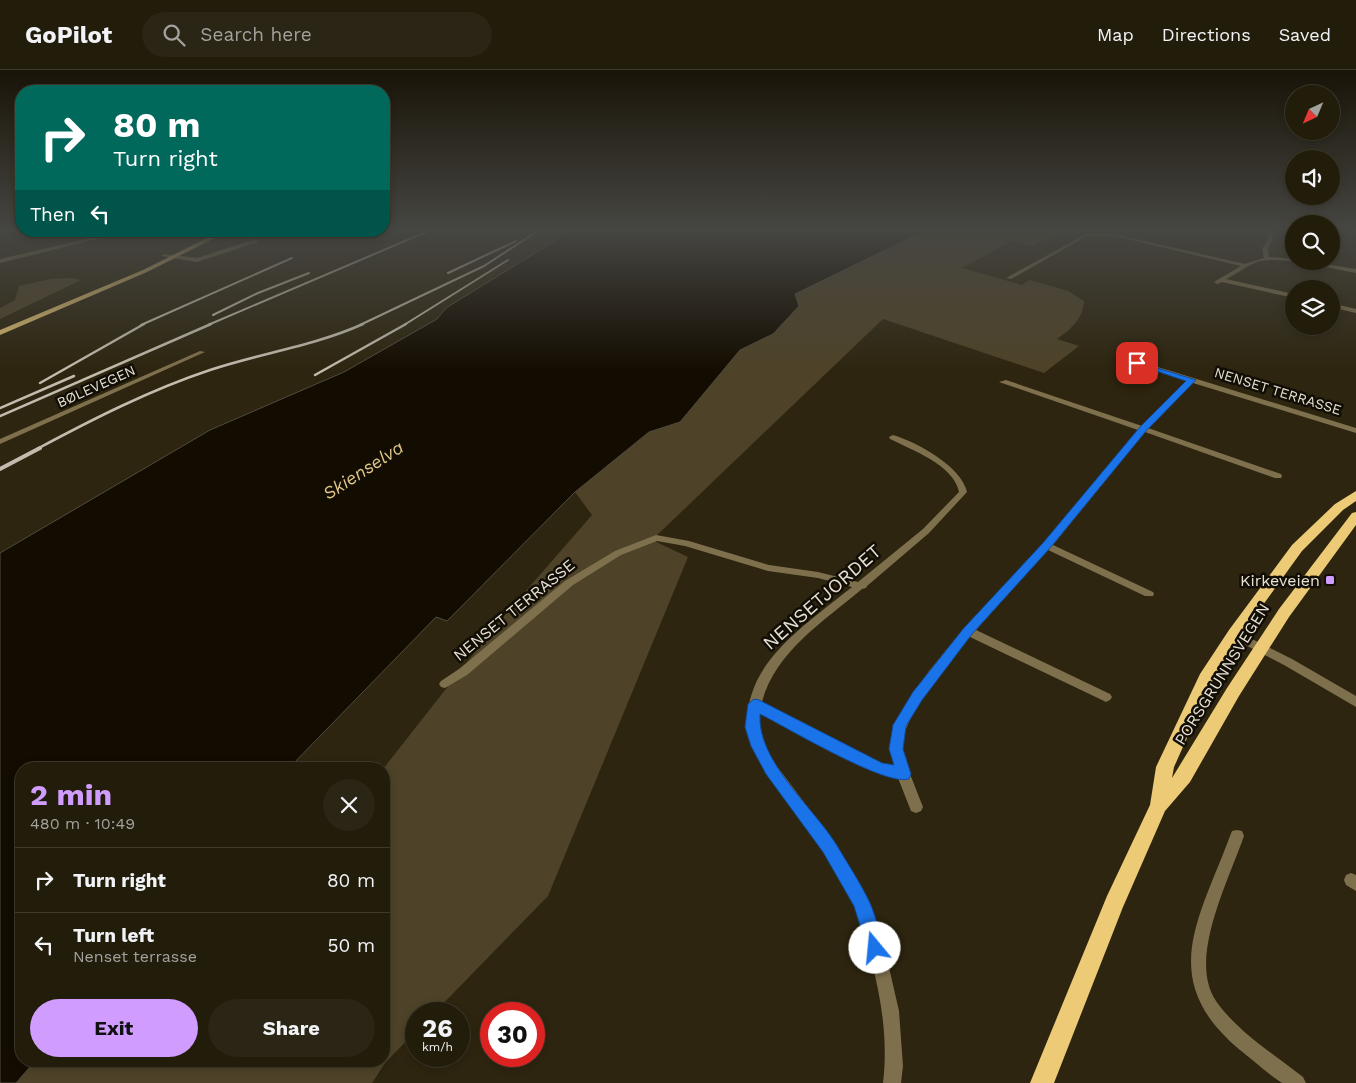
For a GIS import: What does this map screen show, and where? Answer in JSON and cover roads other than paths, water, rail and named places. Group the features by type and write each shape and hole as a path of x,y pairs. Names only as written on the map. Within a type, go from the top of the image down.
{"highway":[{"name":"PORSGRUNNSVEGEN","path":"1042,1083 1114,903 1159,805 1165,767 1206,678 1234,634 1297,548 1339,507 1356,494"},
{"name":"PORSGRUNNSVEGEN","path":"1159,805 1184,777 1224,706 1261,648 1324,556 1356,516"}],"main road":[{"path":"0,333 121,276"},
{"path":"58,306 130,276"}],"street":[{"path":"1227,276 1220,281 1285,294"},
{"path":"1340,307 1356,311"},
{"name":"BØLEVEGEN","path":"0,442 202,352"},
{"name":"NENSET TERRASSE","path":"1119,357 1356,431"},
{"name":"NENSET TERRASSE","path":"916,807 896,749 900,725 918,696 968,631 1047,546 1143,429 1192,380"},
{"path":"1003,382 1278,476"},
{"name":"NENSETJORDET","path":"892,1083 894,1066 891,1011 880,963 861,902 828,847 771,769 758,746 752,727 754,704 760,686 774,661 803,634 926,531 964,492 964,487 957,474 893,437"},
{"name":"NENSET TERRASSE","path":"445,684 463,672 569,583 618,553 656,538 686,543 768,568 818,575 862,586"},
{"path":"1047,546 1149,594"},
{"path":"968,631 1106,697"},
{"path":"1234,634 1356,702"},
{"path":"754,704 879,768 904,774"},
{"path":"1236,836 1200,935 1196,954 1197,973 1209,1004 1228,1028 1297,1083"}],"water":[{"name":"Skienselva","path":"497,276 831,276 795,294 799,306 773,334 740,350 680,422 649,432 575,492 447,621 436,617 295,762 15,762 15,1067 30,1067 16,1083 0,1083 0,553 210,430 344,372 437,319 446,308"}],"railway":[{"path":"141,325 251,276"},
{"path":"213,315 258,293 301,276"},
{"path":"208,325 322,276"},
{"path":"360,325 462,276"},
{"path":"404,325 482,276"},
{"path":"40,383 144,324"},
{"path":"0,416 211,324"},
{"path":"37,449 122,406 188,378 229,364 307,344 363,324"},
{"path":"315,375 406,324"},
{"path":"0,408 74,376"},
{"path":"0,469 40,448"}],"place":[{"name":"Kirkeveien","path":"1330,580"}]}
